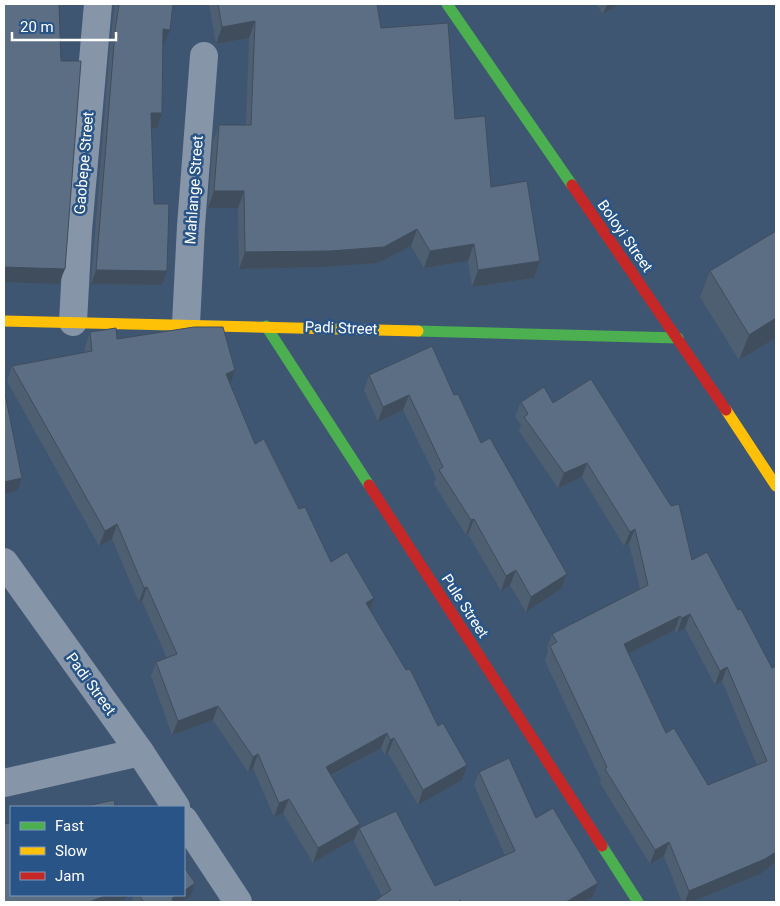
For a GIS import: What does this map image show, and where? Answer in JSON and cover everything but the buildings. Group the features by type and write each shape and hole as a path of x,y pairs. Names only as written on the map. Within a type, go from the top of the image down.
{"street":[{"name":"Gaobepe Street","path":"73,322 78,230 98,4"},
{"name":"Boloyi Street","path":"447,4 678,338 776,486"},
{"name":"Mahlange Street","path":"186,324 191,226 204,56"},
{"name":"Padi Street","path":"4,320 678,338"},
{"name":"Pule Street","path":"266,326 638,902"},
{"name":"Padi Street","path":"4,562 140,752 175,806"},
{"path":"4,782 140,752"},
{"path":"185,822 238,902"}],"traffic: fast":[{"path":"447,4 572,185"},
{"path":"266,326 369,485"},
{"path":"418,331 678,338"},
{"path":"602,846 638,902"}],"traffic: slow":[{"path":"4,321 418,331"},
{"path":"726,410 776,486"}],"traffic: jam":[{"path":"572,185 726,410"},
{"path":"369,485 602,846"}]}
